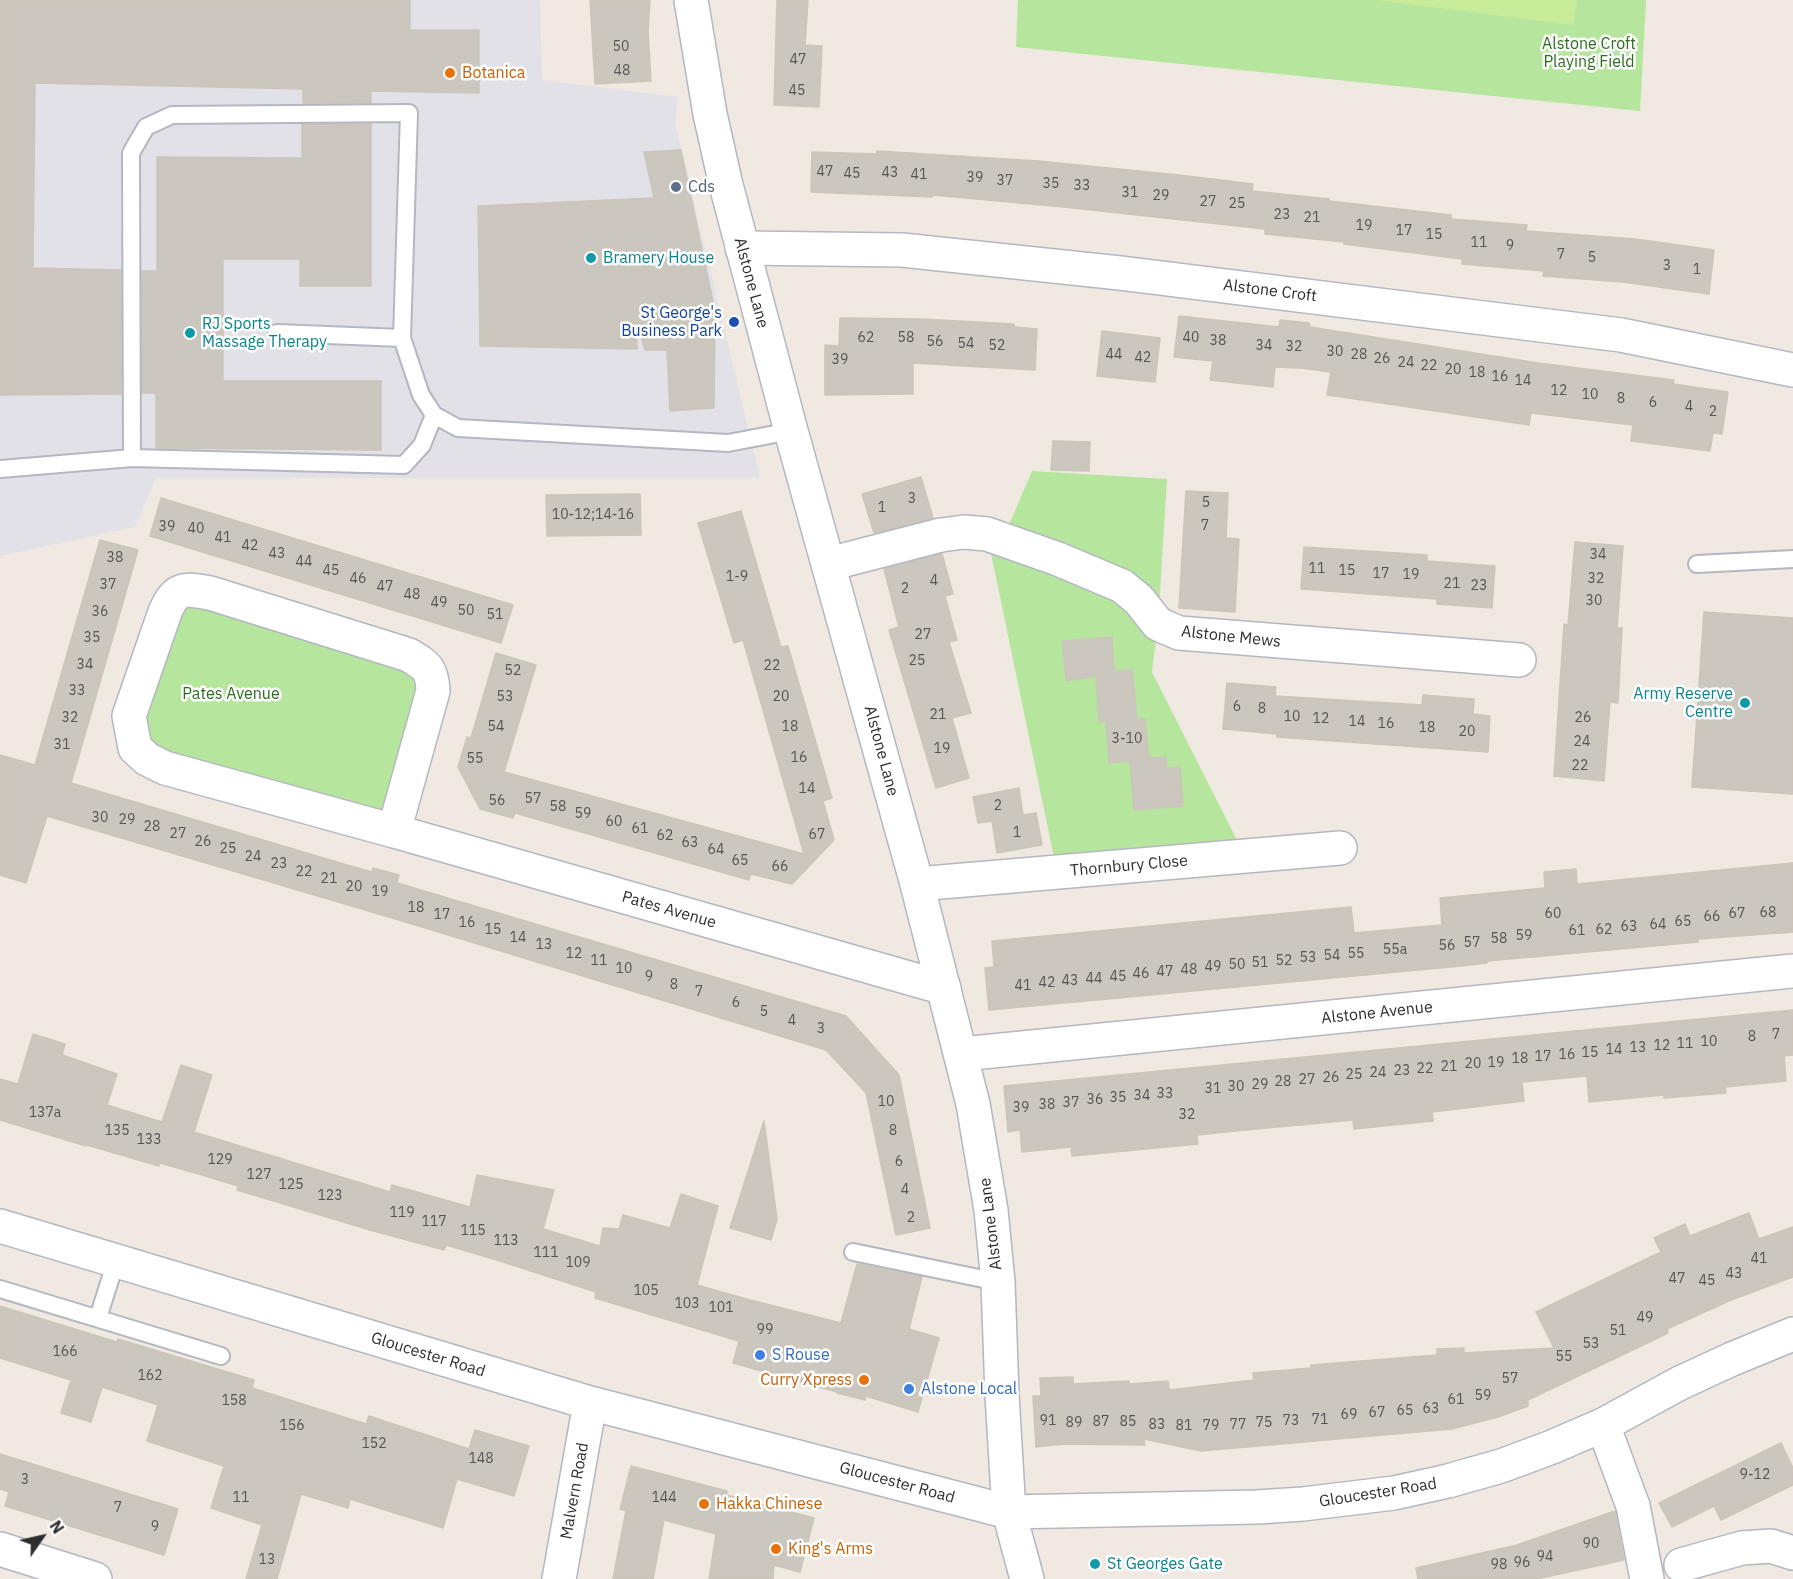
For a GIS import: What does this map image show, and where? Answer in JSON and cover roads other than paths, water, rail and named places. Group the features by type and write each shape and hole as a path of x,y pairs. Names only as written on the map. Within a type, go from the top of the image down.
{"street":[{"name":"Alstone Lane","path":"691,0 710,114 742,248 962,1054 983,1155 998,1282 1009,1512 1027,1579"},
{"name":"Alstone Croft","path":"742,248 902,250 1120,273 1621,335 1793,370"},
{"name":"Alstone Mews","path":"829,564 941,535 964,532 987,534 1058,559 1122,586 1138,600 1158,624 1179,633 1520,660"},
{"name":"Pates Avenue","path":"394,831 433,691 432,676 424,664 409,655 210,593 192,590 179,591 171,599 165,612 129,716 135,748 147,759 165,768 944,988"},
{"name":"Thornbury Close","path":"917,884 1341,848"},
{"name":"Alstone Avenue","path":"962,1054 1793,971"},
{"name":"Gloucester Road","path":"0,1226 590,1403 1009,1512 1257,1507 1349,1500 1448,1481 1501,1466 1552,1447 1603,1425 1680,1383 1793,1334"},
{"name":"Malvern Road","path":"559,1579 590,1403"},
{"path":"1603,1425 1633,1506 1647,1579"},
{"path":"1681,1565 1742,1548 1771,1546 1793,1553"},
{"path":"0,1549 95,1579"}],"lane":[{"path":"132,458 131,153 147,127 172,115 409,113 402,338 420,395 435,416 458,428 728,443 791,431"},
{"path":"277,333 402,338"},
{"path":"0,469 132,458 404,465 422,445 435,416"},
{"path":"1697,564 1793,559"},
{"path":"853,1251 998,1282"},
{"path":"98,1318 116,1261"},
{"path":"0,1289 221,1356"}],"place":[{"name":"Botanica","path":"450,73"},
{"name":"Cds","path":"676,187"},
{"name":"Bramery House","path":"591,258"},
{"name":"St George's Business Park","path":"734,322"},
{"name":"RJ Sports Massage Therapy","path":"190,333"},
{"name":"Army Reserve Centre","path":"1745,703"},
{"name":"S Rouse","path":"760,1355"},
{"name":"Curry Xpress","path":"864,1380"},
{"name":"Alstone Local","path":"909,1389"},
{"name":"Hakka Chinese","path":"704,1504"},
{"name":"King's Arms","path":"776,1549"},
{"name":"St Georges Gate","path":"1095,1564"}],"park label":[{"name":"Alstone Croft Playing Field","path":"1589,53"}]}
